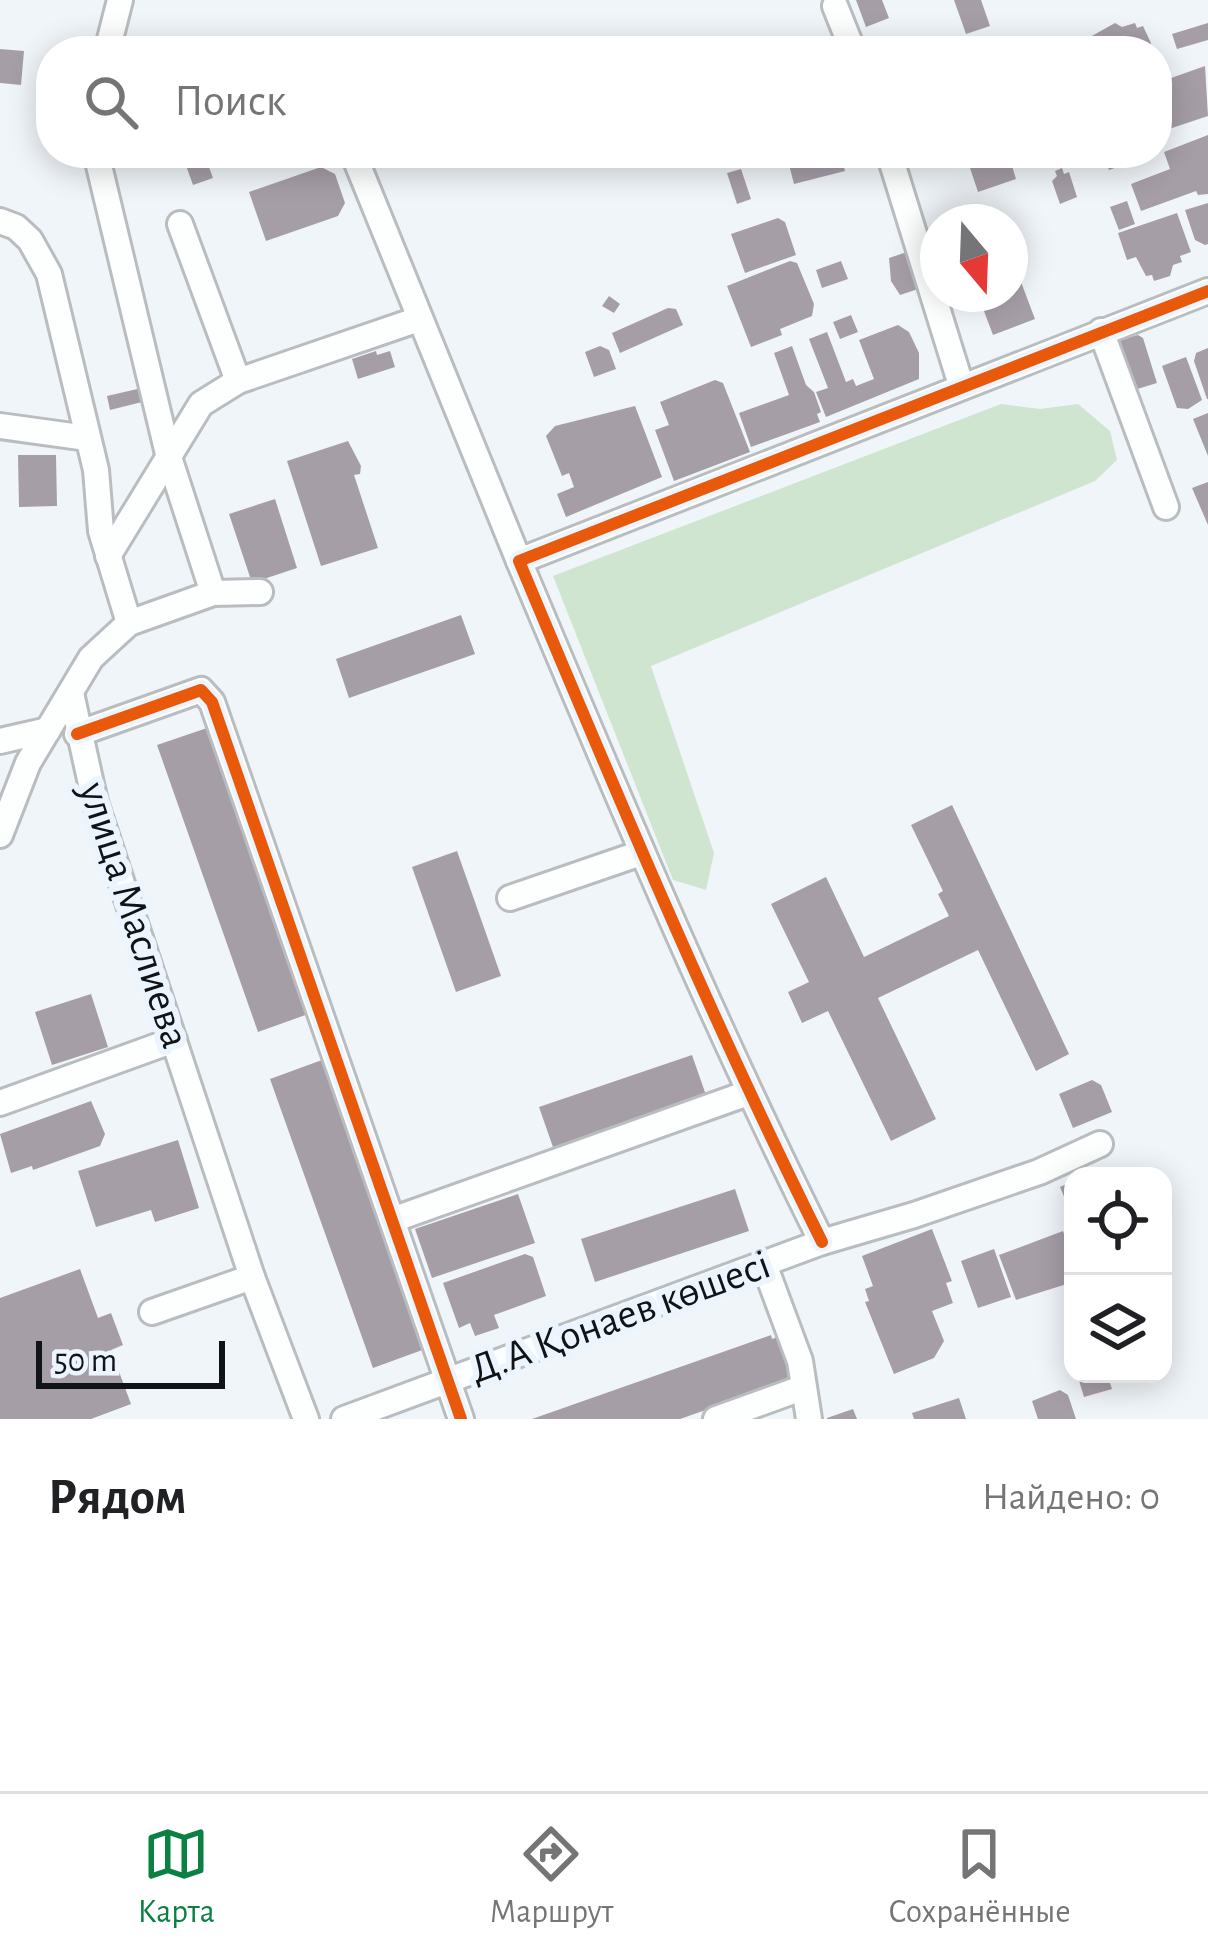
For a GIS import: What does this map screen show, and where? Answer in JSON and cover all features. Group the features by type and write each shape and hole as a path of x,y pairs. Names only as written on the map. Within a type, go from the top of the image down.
{"street":[{"path":"111,36 120,0"},
{"path":"835,6 847,36"},
{"path":"100,168 168,454 213,592"},
{"path":"358,168 641,853 748,1093 822,1242"},
{"path":"894,168 961,385"},
{"path":"0,221 30,240 49,274 96,470 101,531 129,622"},
{"path":"180,224 238,381"},
{"path":"519,560 1208,291"},
{"path":"108,556 201,404 238,381 419,319"},
{"path":"1101,331 1166,507"},
{"path":"0,426 87,438"},
{"path":"0,835 28,763 92,658 129,622 213,592 260,592"},
{"path":"77,734 201,690 212,702 461,1419"},
{"name":"улица Маслиева","path":"70,694 95,802 252,1277 306,1419"},
{"path":"0,741 48,730"},
{"path":"510,898 641,853"},
{"path":"0,1103 174,1040"},
{"path":"392,1220 748,1093"},
{"name":"Д.А Қонаев көшесі","path":"344,1419 822,1242 1039,1172 1100,1144"},
{"path":"764,1264 800,1361 809,1419"},
{"path":"152,1312 252,1277"},
{"path":"716,1419 802,1388"}],"green space":[{"path":"1001,404 1040,409 1078,404 1110,431 1117,460 1095,481 651,666 714,853 706,890 673,880 553,576"}],"building":[{"path":"856,0 882,0 889,18 866,27"},
{"path":"954,0 981,0 990,26 966,34"},
{"path":"1115,23 1122,27 1135,23 1137,28 1143,26 1148,36 1092,36"},
{"path":"1208,23 1208,40 1177,49 1172,34"},
{"path":"0,49 24,51 21,85 0,83"},
{"path":"1205,66 1208,116 1172,128 1172,78"},
{"path":"1208,135 1208,194 1196,191 1141,211 1131,184 1172,168 1172,149"},
{"path":"187,168 209,168 213,178 193,185"},
{"path":"323,168 335,174 345,203 338,216 266,241 249,192"},
{"path":"790,168 844,168 845,171 794,184"},
{"path":"970,168 1013,168 1016,179 978,192"},
{"path":"1062,168 1064,174 1069,172 1077,197 1060,204 1052,181 1055,171"},
{"path":"741,169 751,199 737,204 727,173"},
{"path":"1127,201 1135,224 1119,230 1110,207"},
{"path":"1208,203 1205,245 1195,240 1185,210"},
{"path":"1177,213 1191,252 1180,256 1182,262 1173,265 1170,276 1154,281 1136,257 1127,260 1118,233"},
{"path":"778,218 785,222 796,255 745,273 731,234"},
{"path":"910,251 918,289 900,295 891,281 889,258"},
{"path":"790,261 797,263 814,304 812,316 751,347 727,286"},
{"path":"841,261 848,279 822,288 816,270"},
{"path":"609,296 620,304 614,313 602,306"},
{"path":"1028,300 1035,319 993,335 984,312 1028,312"},
{"path":"668,308 676,309 683,325 620,353 612,333"},
{"path":"851,315 858,332 840,339 833,322"},
{"path":"898,325 909,332 919,353 919,379 826,417 816,392 828,388 809,339 827,332 846,382 853,379 856,386 874,379 859,340"},
{"path":"1138,335 1157,383 1134,390 1119,340"},
{"path":"600,346 609,350 616,369 594,377 585,352"},
{"path":"792,346 806,385 814,392 820,422 751,447 739,413 789,395 774,353"},
{"path":"1208,348 1207,399 1194,361 1196,353"},
{"path":"376,351 377,355 390,351 395,367 358,379 352,359"},
{"path":"1186,357 1202,400 1188,409 1177,408 1162,366"},
{"path":"715,380 723,383 750,452 674,481 655,430 669,425 660,402"},
{"path":"146,387 150,400 110,410 107,396"},
{"path":"635,406 662,477 566,517 557,494 574,487 569,473 562,476 546,436 555,426"},
{"path":"1208,413 1208,456 1193,419"},
{"path":"348,441 361,466 360,474 354,475 378,548 321,566 287,461"},
{"path":"18,455 56,455 57,506 19,507"},
{"path":"1208,482 1208,525 1192,488"},
{"path":"275,499 297,568 252,583 229,514"},
{"path":"461,615 475,654 349,698 336,659"},
{"path":"210,727 311,1013 258,1032 157,745"},
{"path":"952,805 1069,1054 1036,1071 978,950 878,998 936,1119 891,1141 828,1011 802,1023 788,992 809,982 771,904 826,877 864,957 949,916 938,894 943,891 911,825"},
{"path":"457,851 501,976 456,992 412,867"},
{"path":"91,994 108,1047 52,1065 35,1012"},
{"path":"692,1055 707,1098 554,1150 539,1107"},
{"path":"322,1060 425,1349 373,1368 270,1079"},
{"path":"1092,1080 1101,1085 1112,1112 1073,1128 1059,1094"},
{"path":"91,1101 105,1134 100,1146 11,1173 0,1134"},
{"path":"178,1140 199,1208 155,1222 151,1210 96,1227 78,1171"},
{"path":"735,1189 749,1231 595,1282 581,1239"},
{"path":"518,1194 535,1243 432,1278 415,1229"},
{"path":"932,1229 952,1281 946,1283 953,1303 932,1311 944,1341 934,1358 894,1374 865,1302 869,1301 865,1289 873,1286 862,1256"},
{"path":"1063,1231 1064,1285 1016,1300 999,1255"},
{"path":"994,1249 1011,1297 978,1308 961,1261"},
{"path":"525,1254 533,1257 546,1296 494,1315 499,1328 475,1336 470,1323 459,1328 443,1283"},
{"path":"80,1269 98,1318 111,1313 123,1345 111,1350 131,1404 91,1419 0,1419 0,1298"},
{"path":"771,1335 772,1339 782,1335 797,1378 680,1419 532,1419"},
{"path":"1080,1383 1110,1383 1112,1389 1084,1397"},
{"path":"1060,1390 1068,1395 1076,1419 1038,1419 1032,1401"},
{"path":"959,1398 966,1419 914,1419 912,1413"},
{"path":"853,1409 857,1419 827,1419 827,1418"}],"cycle path":[{"path":"822,1242 703,989 519,561 1208,291"},
{"path":"77,734 201,690 212,702 461,1419"}]}
